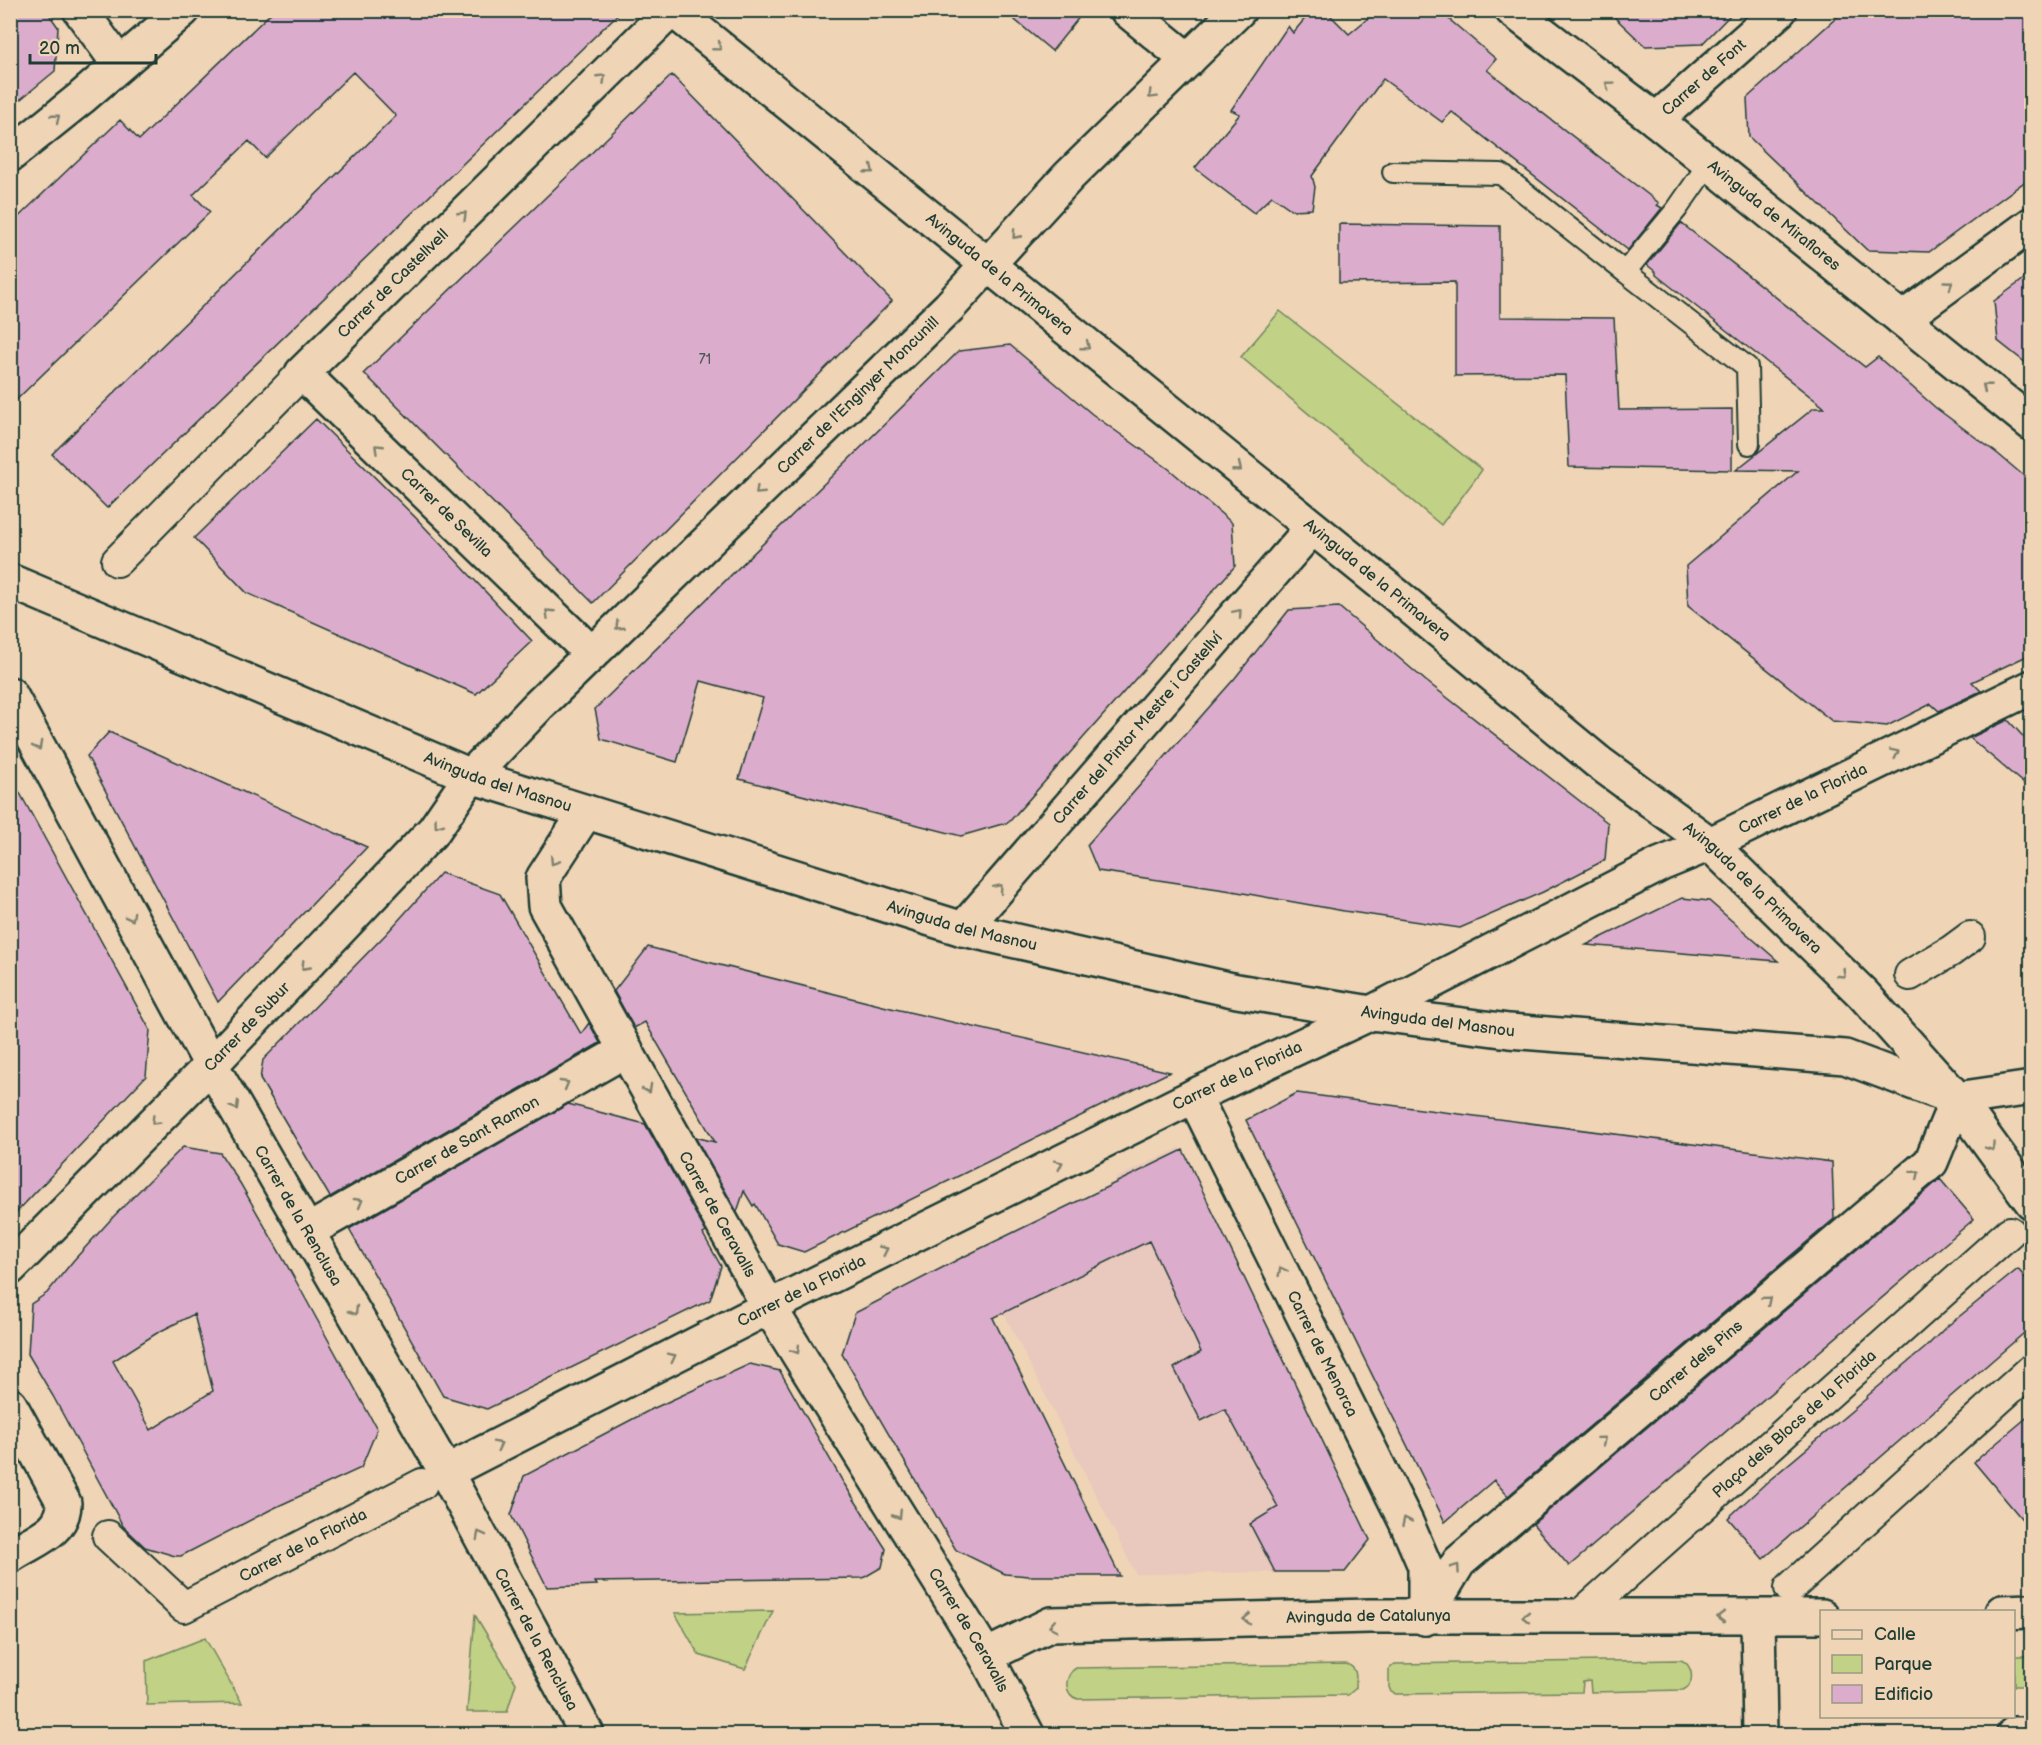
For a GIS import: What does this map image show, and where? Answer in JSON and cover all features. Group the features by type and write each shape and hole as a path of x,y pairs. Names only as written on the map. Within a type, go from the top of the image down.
{"street":[{"path":"80,10 119,64"},
{"path":"10,155 183,10"},
{"name":"Avinguda de la Primavera","path":"672,10 1598,762 1710,844 1863,994 1958,1099 2031,1202"},
{"name":"Carrer de Castellvell","path":"117,561 302,374 672,10"},
{"path":"1127,10 1188,60"},
{"name":"Carrer de l'Enginyer Moncunill","path":"471,776 591,653 949,307 1070,176 1239,10"},
{"name":"Avinguda de Miraflores","path":"1512,10 1656,120 2031,424"},
{"name":"Carrer de Font","path":"1656,120 1780,10"},
{"path":"1902,319 2031,224"},
{"name":"Carrer de Sevilla","path":"302,374 591,653"},
{"name":"Carrer del Pintor Mestre i Castellví","path":"963,929 1312,528"},
{"name":"Avinguda del Masnou","path":"10,581 471,776 963,929 1237,991 1371,1013 1509,1031 1845,1056 1958,1099"},
{"name":"Carrer de la Florida","path":"108,1536 184,1607 770,1307 1194,1096 1371,1013 1661,864 1710,844 2031,687"},
{"name":"Carrer de la Renclusa","path":"10,694 211,1065 308,1231 434,1478 586,1734"},
{"name":"Carrer de Subur","path":"10,1268 211,1065 434,830 471,776"},
{"name":"Carrer de Ceravalls","path":"586,812 543,878 546,906 770,1307 986,1656 1027,1734"},
{"path":"1910,975 1970,938"},
{"name":"Carrer de Sant Ramon","path":"308,1231 626,1050"},
{"path":"1958,1099 2031,1088"},
{"name":"Carrer de Menorca","path":"1194,1096 1406,1522 1425,1566 1425,1618"},
{"name":"Carrer dels Pins","path":"1425,1618 1459,1562 1931,1162 1958,1099"},
{"name":"Plaça dels Blocs de la Florida","path":"1578,1617 2010,1232"},
{"path":"1790,1588 2031,1369"},
{"path":"10,1405 59,1490 64,1503 64,1515 57,1527 10,1556"},
{"path":"2015,1611 2031,1611"},
{"name":"Avinguda de Catalunya","path":"986,1656 1051,1624 1358,1617 1820,1616"},
{"path":"1758,1617 1760,1734"},
{"path":"2014,1734 2031,1734"}],"lane":[{"path":"1624,271 1626,272 1677,209 1709,163"},
{"path":"1393,172 1501,174 1747,367 1749,444"}],"shaded area":[{"path":"1180,1148 1203,1190 1201,1191 1271,1333 1285,1355 1283,1356 1293,1376 1290,1378 1370,1538 1346,1571 1136,1574 976,1258 989,1252 986,1245"}],"green space":[{"path":"1280,311 1482,470 1441,525 1241,357"},
{"path":"773,1611 745,1669 699,1655 675,1613"},
{"path":"475,1615 516,1683 507,1712 467,1712"},
{"path":"205,1638 242,1703 147,1705 146,1661"},
{"path":"2015,1656 2031,1656 2031,1686 2015,1686"},
{"path":"1681,1660 1688,1666 1691,1675 1690,1684 1683,1690 1591,1692 1590,1681 1583,1682 1582,1692 1396,1694 1391,1692 1389,1687 1389,1669 1395,1664"},
{"path":"1346,1664 1353,1668 1356,1677 1356,1688 1348,1695 1078,1699 1073,1697 1067,1685 1069,1675 1076,1668"}],"building":[{"path":"10,10 46,10 58,27 55,71 10,108"},
{"path":"274,10 622,10 107,508 52,454 396,116 353,72 265,158 249,141 193,195 210,212 10,406 10,225 120,120 139,140"},
{"path":"1003,10 1085,10 1052,51"},
{"path":"1312,10 1325,10 1349,34 1378,10 1438,10 1496,59 1487,70 1659,203 1657,205 1662,208 1628,250 1452,112 1442,122 1383,79 1312,176 1315,187 1312,209 1292,210 1272,196 1254,213 1195,168 1240,114 1231,110 1288,26 1293,33"},
{"path":"1607,10 1735,10 1702,44 1645,46"},
{"path":"1845,10 2031,10 2031,177 1929,252 1867,250 1749,137 1747,98"},
{"path":"672,75 892,301 593,603 364,373"},
{"path":"1681,223 1865,367 1878,357 1936,408 1998,454 2031,482 2031,654 1972,682 1981,691 1939,711 1931,704 1887,726 1832,721 1688,606 1686,566 1798,471 1736,470 1814,408 1825,408 1656,275 1656,272 1647,265"},
{"path":"1339,224 1500,226 1500,317 1614,318 1619,410 1732,409 1732,470 1569,467 1565,375 1455,376 1455,282 1339,283"},
{"path":"2031,274 2031,367 1998,341 1994,301"},
{"path":"1010,345 1092,414 1169,469 1232,523 1235,566 1009,822 961,836 739,779 763,698 701,681 677,762 601,739 595,709 959,351"},
{"path":"316,419 416,518 532,641 476,694 247,593 194,538"},
{"path":"1339,607 1426,681 1608,823 1605,860 1543,892 1460,928 1098,871 1087,845 1235,678 1289,610"},
{"path":"2008,720 2031,745 2031,790 1970,738"},
{"path":"109,732 367,847 218,1002 87,756"},
{"path":"10,775 150,1030 146,1076 10,1219"},
{"path":"441,873 500,894 581,1034 589,1023 600,1043 330,1197 260,1079 263,1060 387,933"},
{"path":"1682,898 1709,901 1778,961 1586,945"},
{"path":"648,947 891,1008 1170,1072 804,1252 778,1244 755,1204 753,1206 744,1191 737,1212 695,1137 715,1142 645,1022 634,1028 614,991"},
{"path":"1297,1093 1832,1162 1834,1219 1508,1496 1494,1480 1445,1522 1246,1120"},
{"path":"568,1104 645,1124 706,1232 703,1234 721,1266 710,1300 487,1409 443,1396 349,1229"},
{"path":"183,1147 220,1153 240,1183 297,1283 377,1429 361,1468 274,1508 181,1556 145,1547 123,1526 28,1354 31,1304 47,1293 114,1216","holes":["194,1314 213,1391 151,1430 113,1361 157,1333"]},
{"path":"1183,1150 1370,1540 1345,1572 1275,1572 1250,1524 1278,1507 1225,1409 1201,1421 1174,1368 1201,1352 1149,1241 993,1318 1120,1576 1005,1574 956,1550 842,1354 855,1313 959,1259"},
{"path":"1940,1179 1974,1219 1569,1566 1533,1524"},
{"path":"2018,1269 2031,1285 2031,1327 1763,1559 1728,1518 1925,1348 1945,1328"},
{"path":"750,1364 780,1371 843,1482 886,1549 882,1567 863,1578 595,1582 597,1585 547,1587 511,1515 524,1476 650,1410"},
{"path":"2031,1414 2031,1530 1974,1462"}]}
